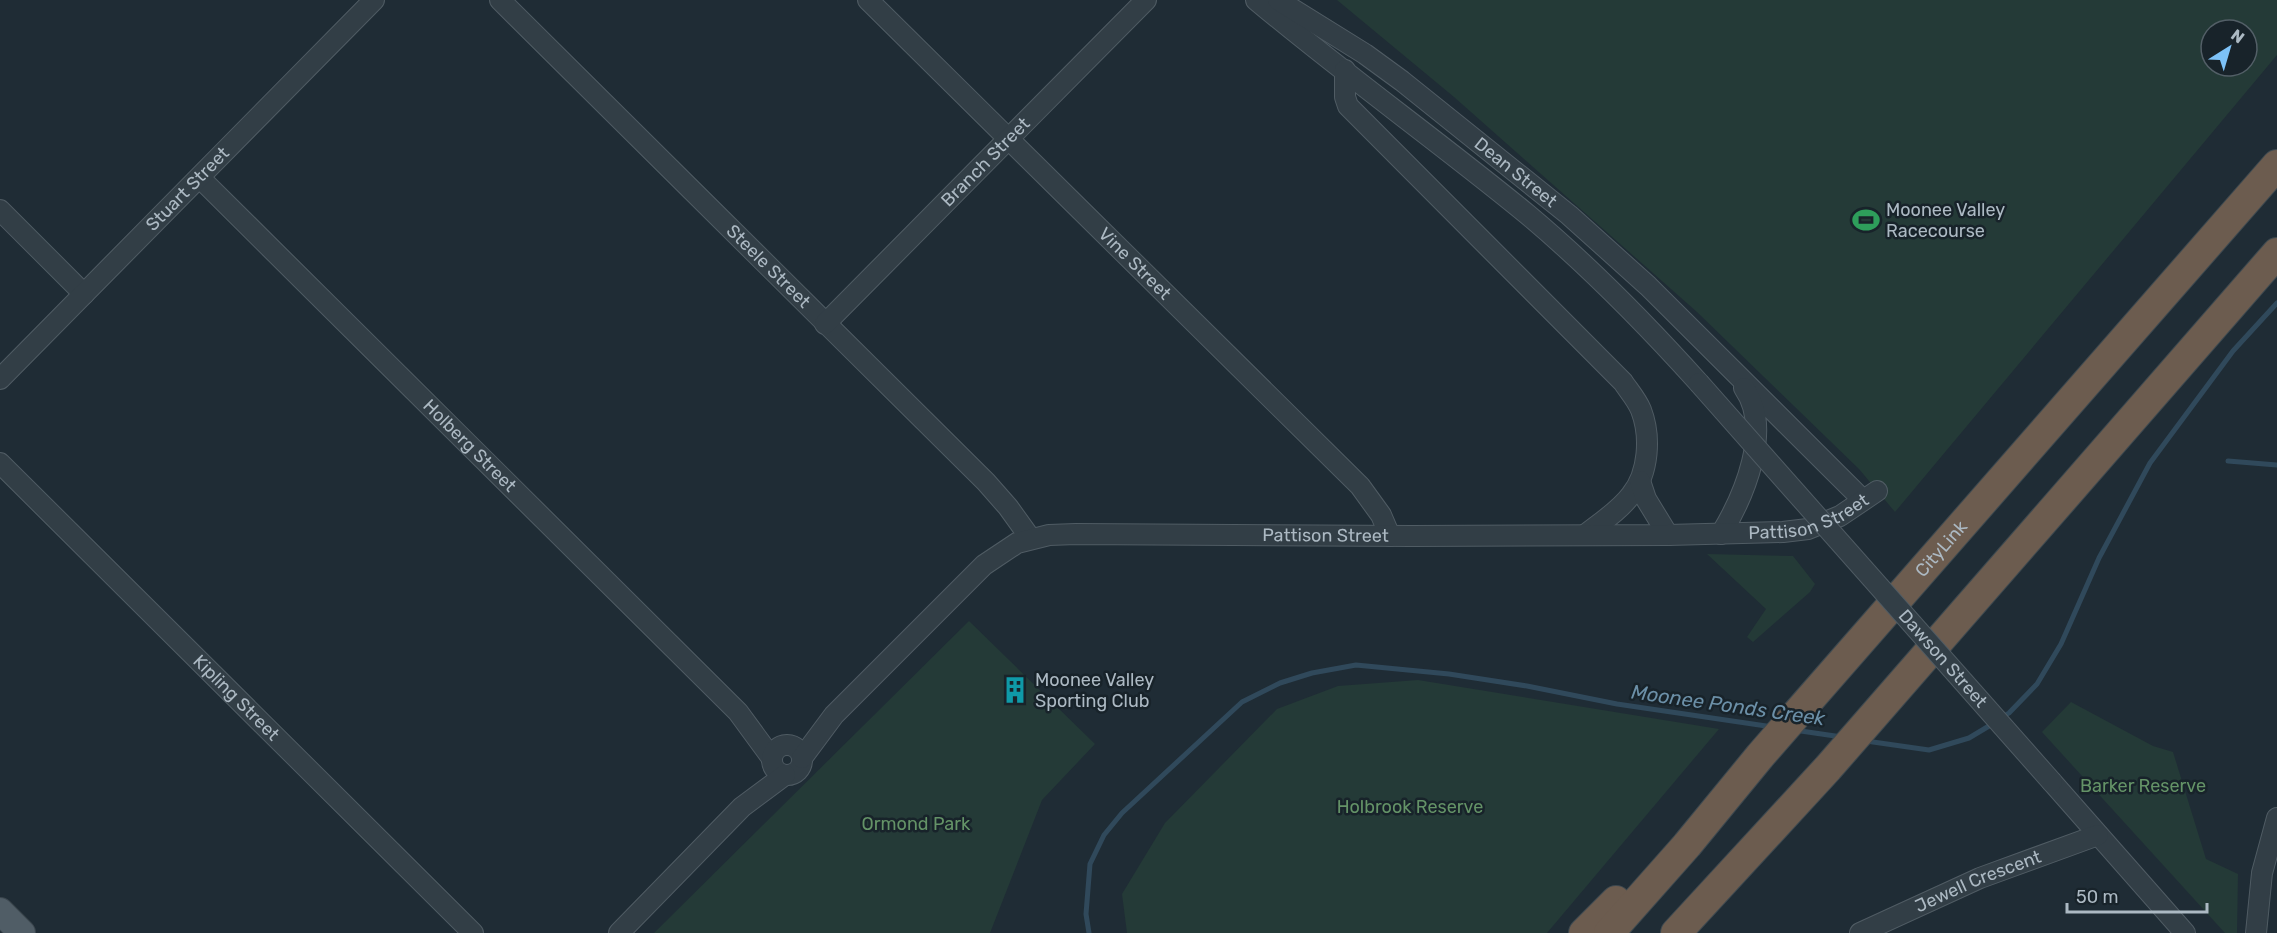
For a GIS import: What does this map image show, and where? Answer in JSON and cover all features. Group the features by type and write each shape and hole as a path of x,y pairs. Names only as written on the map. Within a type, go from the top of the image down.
{"highway":[{"name":"CityLink","path":"1609,933 1760,756 2277,165"},
{"path":"1676,933 1877,713 2277,253"},
{"path":"1584,933 1760,756"},
{"path":"1681,933 1698,907"}],"main road":[{"path":"0,911 22,933"}],"street":[{"name":"Stuart Street","path":"0,379 374,0"},
{"name":"Steele Street","path":"500,0 986,482 1031,539"},
{"name":"Vine Street","path":"868,0 1360,486 1381,515 1390,536"},
{"name":"Branch Street","path":"825,324 1146,0"},
{"name":"Dean Street","path":"1256,0 1529,216 1618,297 1699,383"},
{"name":"Dean Street","path":"1278,0 1374,61 1515,170 1602,243 1732,371 1869,495"},
{"path":"1345,70 1345,97 1348,106 1623,382 1640,409 1645,427 1646,464 1640,481 1620,507 1585,535"},
{"name":"Holberg Street","path":"200,178 784,757"},
{"path":"0,210 84,294"},
{"name":"Dean Street","path":"1721,534 1741,499 1748,478 1755,438 1754,411 1750,396 1732,371"},
{"name":"Dawson Street","path":"1699,383 2185,933"},
{"name":"Kipling Street","path":"0,463 473,933"},
{"path":"1640,481 1646,499 1668,535"},
{"name":"Pattison Street","path":"619,933 742,807 784,757 834,715 984,565 1017,543 1031,539 1076,534 1390,536 1721,534 1808,529 1840,516 1869,495"},
{"path":"2256,933 2262,873 2277,818"},
{"name":"Jewell Crescent","path":"1860,933 1980,878 2098,835"}],"green space":[{"name":"Moonee Valley Racecourse","path":"1337,0 2277,0 2277,55 2259,77 2259,18 2199,18 2199,78 2258,78 1895,512 1859,469 1697,312 1454,97"},
{"path":"1707,554 1793,556 1815,584 1810,592 1753,642 1747,637 1766,609"},
{"name":"Ormond Park","path":"969,621 1095,744 1042,800 990,933 654,933"},
{"name":"Holbrook Reserve","path":"1418,680 1719,729 1547,933 1127,933 1122,894 1165,823 1277,709 1338,686"},
{"name":"Barker Reserve","path":"2071,702 2153,746 2173,752 2206,859 2238,874 2237,933 2225,933 2042,732"}],"waterway":[{"name":"Moonee Ponds Creek","path":"2001,718 2009,713 2037,684 2061,644 2099,558 2150,463 2233,351 2277,303"},
{"path":"2228,461 2277,465"},
{"name":"Moonee Ponds Creek","path":"1089,933 1086,914 1090,864 1104,835 1122,813 1242,702 1280,683 1312,673 1356,665 1449,674 1527,686 1617,704 1773,727"},
{"name":"Moonee Ponds Creek","path":"1866,741 1929,750 1969,738 1994,723"},
{"name":"Moonee Ponds Creek","path":"1794,730 1842,737"}],"place":[{"name":"Moonee Valley Racecourse","path":"1866,220"},
{"name":"Moonee Valley Sporting Club","path":"1015,690"}]}
